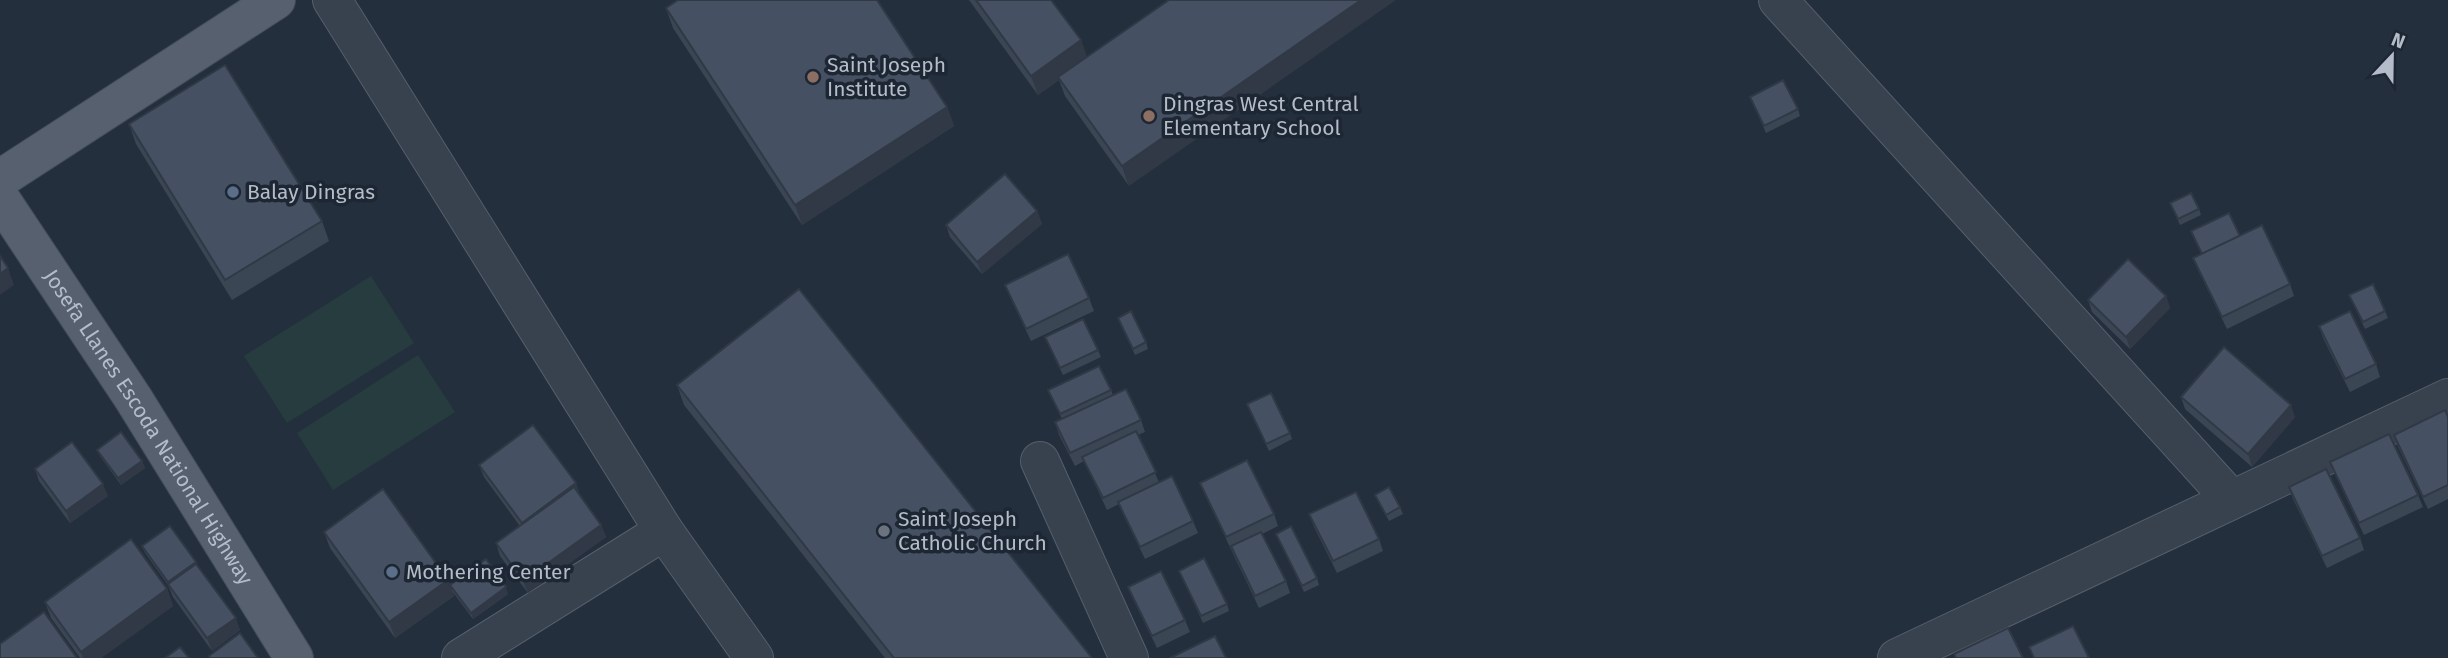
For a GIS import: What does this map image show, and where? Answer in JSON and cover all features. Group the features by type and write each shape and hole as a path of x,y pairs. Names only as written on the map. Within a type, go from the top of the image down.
{"main road":[{"path":"0,179 276,0"},
{"name":"Josefa Llanes Escoda National Highway","path":"0,198 133,398 294,658"}],"street":[{"path":"332,0 664,531 754,658"},
{"path":"1778,0 2231,499"},
{"path":"1897,658 2448,398"},
{"path":"1040,461 1129,658"},
{"path":"461,658 664,531"}],"green space":[{"path":"371,276 414,343 287,423 244,356"},
{"path":"418,355 455,412 333,490 297,433"}],"building":[{"name":"Saint Joseph Institute","path":"678,0 877,0 947,107 795,205 666,8"},
{"path":"976,0 1051,0 1081,40 1031,76"},
{"path":"1169,0 1361,0 1122,166 1058,77"},
{"name":"Balay Dingras","path":"225,65 322,221 225,280 129,124"},
{"path":"1783,80 1798,109 1764,126 1750,97"},
{"path":"1005,174 1037,211 977,262 946,225"},
{"path":"2191,193 2199,209 2178,219 2170,203"},
{"path":"2229,213 2240,236 2202,254 2191,231"},
{"path":"2262,225 2290,284 2222,317 2193,258"},
{"path":"1068,254 1089,298 1026,329 1005,285"},
{"path":"0,256 8,268 0,274"},
{"path":"2128,259 2166,296 2126,337 2088,300"},
{"path":"2373,284 2385,311 2363,322 2349,295"},
{"name":"Saint Joseph Catholic Church","path":"799,289 1092,658 894,658 677,385"},
{"path":"1131,311 1146,342 1133,349 1118,318"},
{"path":"2350,311 2376,364 2345,379 2319,326"},
{"path":"1083,319 1098,350 1060,368 1045,337"},
{"path":"2224,347 2291,405 2248,454 2181,397"},
{"path":"1099,366 1111,390 1060,414 1048,390"},
{"path":"1126,389 1141,420 1070,453 1055,422"},
{"path":"1271,393 1290,433 1266,444 1247,404"},
{"path":"2445,410 2448,417 2448,485 2423,497 2394,435"},
{"path":"533,425 576,483 522,523 479,465"},
{"path":"1136,431 1156,472 1103,498 1082,457"},
{"path":"121,432 142,461 118,478 97,450"},
{"path":"2389,434 2418,495 2359,523 2330,462"},
{"path":"72,442 103,484 66,511 35,469"},
{"path":"1247,460 1274,514 1226,537 1200,483"},
{"path":"2326,469 2360,538 2322,556 2289,487"},
{"path":"1172,476 1193,521 1140,547 1118,502"},
{"path":"574,487 601,525 523,581 496,543"},
{"path":"1389,487 1400,507 1386,515 1375,495"},
{"name":"Mothering Center","path":"383,489 448,580 389,622 324,532"},
{"path":"1356,492 1379,539 1333,561 1309,514"},
{"path":"170,526 196,562 168,582 142,546"},
{"path":"1291,526 1317,578 1302,586 1276,534"},
{"path":"1261,532 1286,581 1255,596 1231,546"},
{"path":"131,539 167,589 81,652 45,602"},
{"path":"1204,558 1227,604 1201,616 1179,571"},
{"path":"486,559 506,587 471,613 450,585"},
{"path":"196,564 236,618 207,638 168,584"},
{"path":"1161,571 1185,620 1152,636 1128,587"},
{"path":"44,612 77,658 0,658 0,644"},
{"path":"2073,626 2089,658 2034,658 2029,647"},
{"path":"2008,628 2023,658 1956,658 1954,654"},
{"path":"240,633 258,658 210,658 209,656"},
{"path":"1215,636 1226,658 1170,658"},
{"path":"180,647 189,658 165,658"}],"place":[{"name":"Saint Joseph Institute","path":"813,77"},
{"name":"Dingras West Central Elementary School","path":"1149,116"},
{"name":"Balay Dingras","path":"233,192"},
{"name":"Saint Joseph Catholic Church","path":"884,531"},
{"name":"Mothering Center","path":"392,572"}]}
